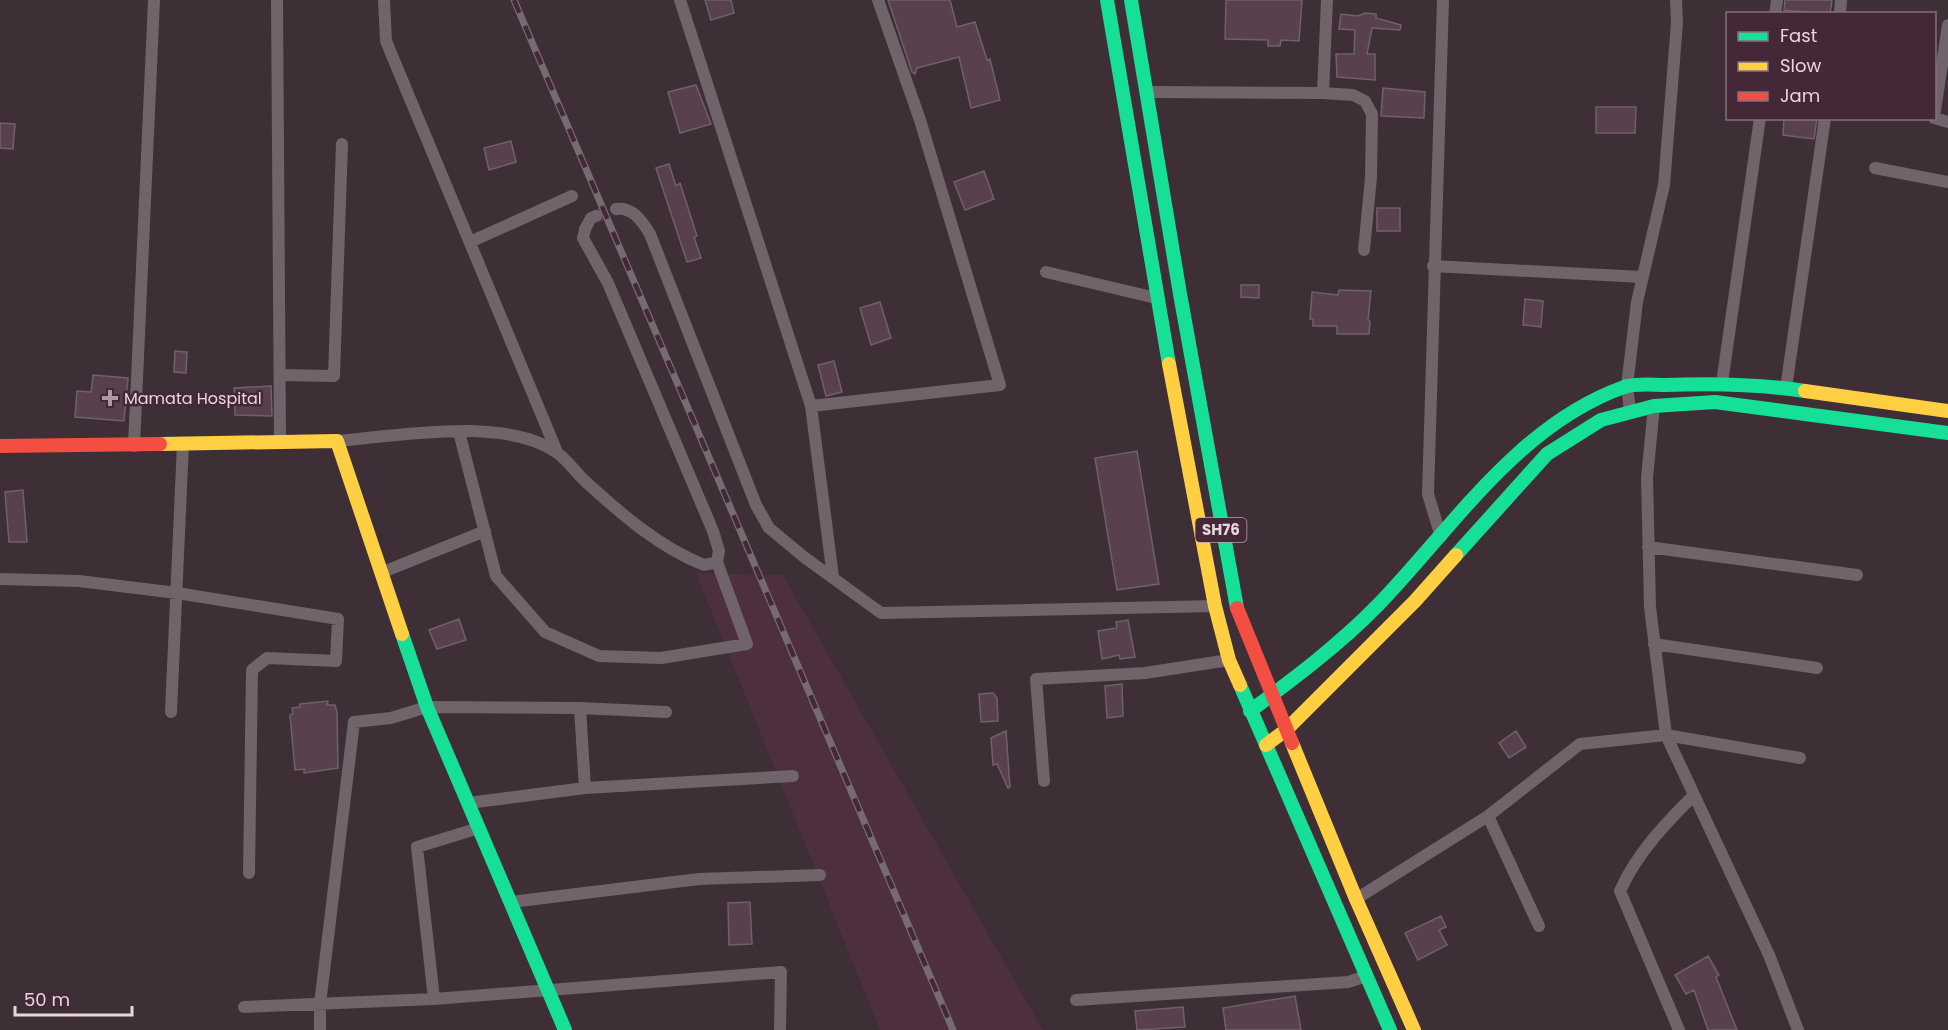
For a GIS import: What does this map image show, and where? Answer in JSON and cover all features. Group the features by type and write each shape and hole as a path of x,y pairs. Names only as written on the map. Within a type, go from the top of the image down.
{"main road":[{"name":"SH76","path":"1107,0 1156,298 1215,606 1229,660 1390,1030"},
{"name":"SH76","path":"1131,0 1149,92 1180,294 1236,606 1356,899 1414,1030"},
{"path":"1250,711 1335,645 1378,605 1495,475 1526,445 1593,401 1627,386 1722,383 1786,388 1948,411"},
{"path":"1266,745 1286,730 1415,601 1547,454 1601,420 1654,406 1715,402 1948,433"},
{"path":"0,446 134,446 280,440 337,441 427,707 565,1030"}],"street":[{"path":"134,446 154,0"},
{"path":"277,0 280,440"},
{"path":"384,0 386,41 557,452 577,474 641,529 688,559 704,566 717,561"},
{"path":"680,0 811,406 833,577"},
{"path":"811,406 999,385 920,120 878,0"},
{"path":"1323,93 1327,0"},
{"path":"1441,537 1428,494 1433,266 1443,0"},
{"path":"1630,411 1627,386 1642,277 1664,185 1677,23 1676,0"},
{"path":"1936,97 1938,76 1946,54 1948,25"},
{"path":"1149,92 1323,93 1353,95 1365,101 1372,114 1371,177 1364,250"},
{"path":"1722,383 1760,120"},
{"path":"1786,388 1825,120"},
{"path":"280,375 334,375 342,144"},
{"path":"1875,168 1948,182"},
{"path":"470,242 572,196"},
{"path":"616,209 629,210 641,220 650,234 756,505 769,528 881,613 1215,606"},
{"path":"459,432 496,576 545,632 599,656 661,658 747,644 717,561 719,551 713,531 608,283 584,238 588,223 596,216"},
{"path":"1433,266 1642,277"},
{"path":"1046,272 1156,298"},
{"path":"1654,406 1647,478 1650,607 1666,735 1769,955 1798,1030"},
{"path":"337,441 459,432 513,433 557,452"},
{"path":"171,712 183,443"},
{"path":"383,572 485,531"},
{"path":"1648,547 1857,575"},
{"path":"0,579 79,581 177,593 338,619 336,661 267,658 252,670 249,873"},
{"path":"1654,644 1817,668"},
{"path":"1044,781 1036,679 1144,673 1229,660"},
{"path":"320,1030 320,1004 334,874 350,768 354,722 391,718 427,707 580,708 666,712"},
{"path":"580,708 585,788"},
{"path":"1356,899 1488,816 1580,744 1666,735 1800,758"},
{"path":"468,803 585,788 793,776"},
{"path":"1679,1030 1620,891 1631,867 1661,828 1694,795"},
{"path":"1488,816 1539,926"},
{"path":"434,999 417,847 479,828"},
{"path":"511,902 699,879 820,875"},
{"path":"244,1007 549,992 781,972 780,1030"},
{"path":"1076,1000 1348,982 1367,976"}],"shaded area":[{"path":"696,573 783,575 1043,1030 880,1030"}],"building":[{"path":"705,0 731,0 734,13 711,20"},
{"path":"888,0 950,0 957,27 975,22 987,60 990,59 1000,100 971,108 959,57 917,68 915,74 912,72"},
{"path":"1226,0 1302,0 1299,41 1281,40 1280,46 1268,46 1268,40 1225,39"},
{"path":"1785,0 1832,0 1830,12 1784,10"},
{"path":"1365,13 1376,14 1376,18 1401,25 1400,30 1372,28 1367,54 1375,54 1375,80 1337,77 1336,54 1354,54 1355,30 1339,29 1341,14 1358,16"},
{"path":"696,85 711,124 680,133 668,92"},
{"path":"1383,88 1425,92 1424,118 1381,116"},
{"path":"1596,107 1636,107 1635,133 1596,133"},
{"path":"1784,120 1817,120 1814,139 1783,135"},
{"path":"0,123 15,124 13,149 0,148"},
{"path":"511,141 516,162 489,170 484,148"},
{"path":"669,164 676,186 680,183 697,236 694,237 701,258 687,262 656,168"},
{"path":"984,171 994,199 965,210 954,182"},
{"path":"1377,208 1400,208 1400,231 1377,231"},
{"path":"1241,285 1259,285 1259,298 1241,297"},
{"path":"1339,290 1371,291 1369,334 1337,334 1337,326 1313,326 1313,319 1310,319 1312,292 1338,295"},
{"path":"1525,299 1543,301 1541,327 1523,325"},
{"path":"880,302 891,338 871,345 860,308"},
{"path":"175,351 187,352 186,373 174,372"},
{"path":"834,361 842,392 826,396 818,365"},
{"path":"93,375 128,378 124,421 75,417 77,391 91,392"},
{"path":"271,386 272,416 235,415 234,388"},
{"path":"1137,451 1159,584 1117,590 1095,458"},
{"path":"23,490 27,542 9,542 5,492"},
{"path":"459,619 466,640 437,649 429,630"},
{"path":"1128,620 1135,657 1120,659 1119,655 1102,659 1098,631 1117,628 1116,622"},
{"path":"1122,684 1123,716 1107,718 1105,686"},
{"path":"993,693 997,698 998,721 981,722 979,694"},
{"path":"328,701 327,705 335,705 337,712 338,768 304,773 304,769 295,770 290,715 293,714 292,708 300,707 300,704"},
{"path":"1006,731 1010,787 1008,788 997,764 993,765 991,738"},
{"path":"1516,731 1526,747 1509,758 1499,743"},
{"path":"750,902 752,944 729,945 728,903"},
{"path":"1441,916 1446,927 1439,930 1447,945 1418,960 1405,933"},
{"path":"1708,956 1719,975 1716,977 1737,1030 1708,1030 1694,990 1686,994 1675,975"},
{"path":"1295,996 1301,1030 1226,1030 1223,1008"},
{"path":"1183,1007 1185,1027 1137,1030 1135,1011"}],"tunnel":[{"path":"596,216 616,209"}],"railway":[{"path":"514,0 953,1030"}],"traffic: fast":[{"path":"1107,0 1169,364"},
{"path":"1131,0 1180,294 1237,608"},
{"path":"1250,711 1349,633 1379,604 1462,511 1520,452 1552,426 1586,404 1624,387 1639,385 1735,385 1805,391"},
{"path":"1456,555 1547,454 1601,420 1654,406 1715,402 1948,433"},
{"path":"402,634 427,707 565,1030"},
{"path":"1240,685 1390,1030"}],"traffic: slow":[{"path":"1169,364 1215,606 1229,660 1240,685"},
{"path":"1805,391 1948,411"},
{"path":"160,444 337,441 402,634"},
{"path":"1266,745 1286,730 1415,601 1456,555"},
{"path":"1292,743 1356,899 1414,1030"}],"traffic: jam":[{"path":"0,446 160,444"},
{"path":"1237,608 1292,743"}],"place":[{"name":"Mamata Hospital","path":"110,398"}]}
